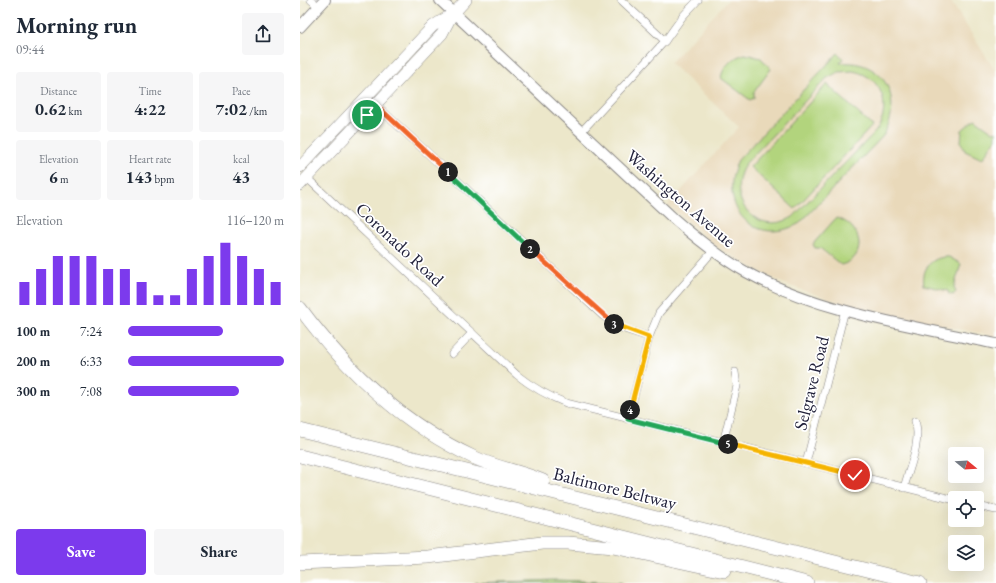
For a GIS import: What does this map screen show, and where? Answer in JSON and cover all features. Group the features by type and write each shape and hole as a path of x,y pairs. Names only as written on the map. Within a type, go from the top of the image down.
{"highway":[{"path":"300,308 364,383 412,422 440,440 475,458 507,470 536,478 579,497"},
{"name":"Baltimore Beltway","path":"300,430 579,497 920,583"},
{"path":"300,456 807,583"},
{"path":"300,563 428,557 528,545 568,543 613,547 786,583"}],"main road":[{"name":"Washington Avenue","path":"440,0 673,218 713,251 746,272 781,289 822,304 996,344"},
{"path":"303,182 442,34 454,13 466,0"},
{"path":"300,27 322,4"},
{"path":"300,167 433,26 454,13"}],"street":[{"path":"311,0 322,4"},
{"path":"621,0 665,42"},
{"path":"581,132 665,42 683,16 698,0"},
{"path":"376,105 603,316 621,328 649,337"},
{"name":"Coronado Road","path":"303,182 517,375 540,391 566,403 948,498"},
{"path":"628,419 649,337 659,313 713,251"},
{"name":"Selgrave Road","path":"806,463 845,310"},
{"path":"452,354 472,333"},
{"path":"723,443 737,386 735,372"},
{"path":"904,488 917,439 917,427 915,421"},
{"path":"984,507 996,510"}],"shaded area":[{"path":"728,0 950,0 996,72 996,337 845,304 784,284 717,247 668,205 739,127 670,63"}],"green space":[{"path":"838,53 843,59 840,63 855,63 868,68 879,75 886,84 891,96 892,108 889,122 883,136 800,223 784,230 768,231 755,227 744,219 736,207 732,193 733,177 738,160","holes":["853,71 863,74 878,86 882,94 884,103 883,112 881,122 876,131 793,217 780,222 767,222 756,218 747,211 741,201 739,189 740,176 746,163 827,78 839,72"]},
{"path":"745,54 761,58 771,69 754,92 754,98 750,100 721,78 724,69 730,62"},
{"path":"827,84 872,126 795,209 750,167"},
{"path":"975,119 993,132 996,131 996,139 982,159 965,151 961,142 962,130"},
{"path":"836,218 845,221 852,227 859,241 859,249 856,256 850,261 841,265 820,248 815,248 813,244"},
{"path":"943,257 949,257 961,264 954,287 956,292 953,295 949,294 948,291 924,285 924,274 929,265 933,261"},
{"path":"557,580 622,583 475,583"}],"route":[{"path":"367,115 376,105 603,316 621,328 649,337 628,419 855,475"}]}
